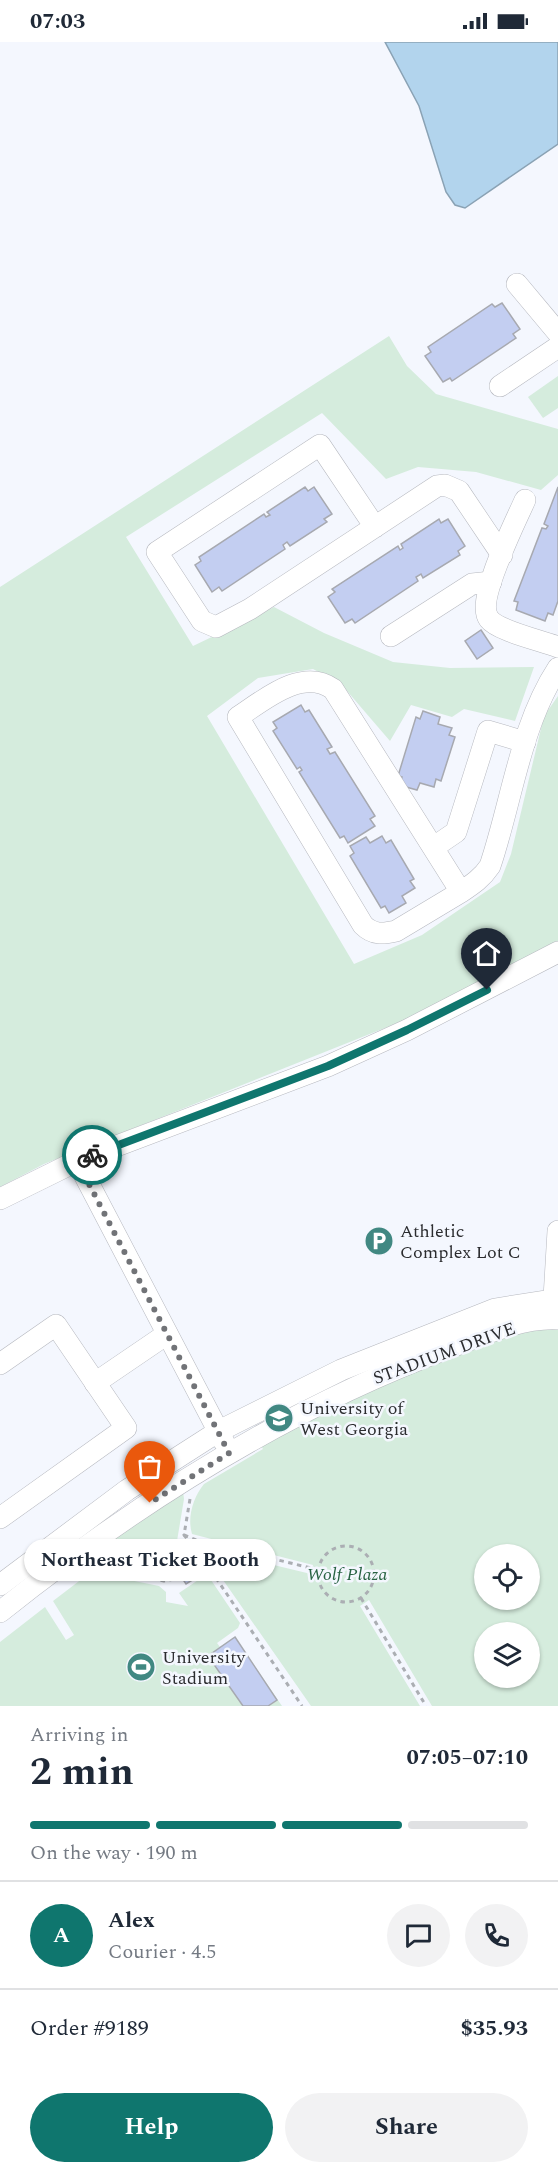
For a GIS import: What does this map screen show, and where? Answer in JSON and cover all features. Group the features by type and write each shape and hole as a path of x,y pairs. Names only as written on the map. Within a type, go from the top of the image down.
{"street":[{"path":"517,284 558,333"},
{"path":"500,386 558,346"},
{"path":"375,527 320,445 157,552 202,621 216,627 231,621 375,527 437,486 452,486 459,491 502,555"},
{"path":"525,500 491,582 485,607 489,619 499,626 558,647"},
{"path":"391,636 472,584 491,582"},
{"path":"461,892 333,689 324,683 304,682 282,689 238,717 368,930 377,933 396,931 461,892 482,878 490,866 525,742 546,687 558,669"},
{"path":"434,847 456,832 488,731 525,742"},
{"path":"0,1199 77,1161 328,1066 407,1030 558,952"},
{"path":"77,1161 229,1453"},
{"path":"557,1305 558,1231"},
{"name":"STADIUM DRIVE","path":"0,1585 118,1497 219,1431 352,1365 495,1309 557,1305"},
{"name":"STADIUM DRIVE","path":"0,1612 74,1553 229,1453 351,1389 416,1360 557,1305"},
{"path":"0,1365 56,1325 126,1428 0,1518"},
{"path":"95,1383 167,1334"}],"path":[{"path":"174,1579 190,1497"},
{"path":"184,1535 204,1560 302,1706"},
{"path":"184,1535 196,1540 319,1570"},
{"path":"353,1547 362,1551 373,1565 374,1575 368,1592 361,1598 344,1602 327,1595 322,1588 319,1570 322,1561 335,1549 353,1547"},
{"path":"85,1568 99,1566 164,1581 174,1579 204,1560"},
{"path":"361,1598 426,1706"}],"green space":[{"path":"389,336 407,366 436,394 558,429 558,475 541,490 476,472 418,467 386,479 322,413 126,537 193,646 274,607 324,633 393,662 450,668 534,667 515,721 464,709 452,717 411,705 390,741 341,684 313,669 258,678 207,716 354,964 422,935 500,882 511,854 544,716 558,696 558,943 450,1002 44,1164 0,1187 0,587"},
{"path":"558,376 558,408 543,418 528,397"},
{"name":"Wolf Plaza","path":"558,1324 558,1706 432,1706 369,1600 360,1606 420,1706 311,1706 200,1547 311,1574 313,1565 192,1534 191,1515 200,1489 204,1484 263,1449 258,1441 437,1354"},
{"path":"183,1491 184,1499 173,1565 169,1574 159,1576 78,1558"},
{"name":"University Stadium","path":"95,1573 159,1586 166,1592 166,1602 188,1606 179,1593 207,1574 240,1623 238,1628 217,1643 220,1647 235,1637 282,1706 0,1706 0,1642 45,1607 66,1640 74,1635 53,1601 87,1575"}],"water":[{"path":"385,42 558,42 558,144 465,208 455,205 446,192 419,106"}],"building":[{"path":"502,303 520,329 513,334 516,338 452,381 450,378 443,382 425,356 431,352 428,347 492,304 495,307"},
{"path":"305,487 308,491 314,487 332,514 324,519 327,522 290,546 287,542 283,545 285,549 222,591 219,587 212,592 195,565 201,561 199,557 264,514 266,517 270,515 267,512"},
{"path":"558,487 558,601 553,615 548,613 545,621 516,610 518,602 514,601 542,528 546,529 548,526 544,524"},
{"path":"439,519 441,523 448,519 465,546 458,551 460,555 423,578 421,574 416,577 418,581 355,623 352,619 345,623 328,597 335,592 332,589 398,546 400,550 403,548 401,544"},
{"path":"481,630 493,648 477,659 465,641"},
{"path":"301,705 305,712 309,710 332,747 327,749 330,754 335,752 375,816 370,819 375,826 348,843 344,836 340,838 299,772 302,770 300,767 297,769 273,731 277,728 273,722"},
{"path":"423,711 440,717 438,724 452,728 449,735 455,737 441,781 436,779 434,787 420,783 417,790 399,785 402,777 398,776 416,717 420,719"},
{"path":"382,836 386,843 391,840 414,879 410,881 415,888 402,896 406,903 389,913 385,906 381,908 350,856 354,853 350,846 366,837 370,843"},
{"path":"195,1569 199,1576 186,1584 182,1578"},
{"path":"235,1637 277,1700 268,1706 243,1706 208,1656"}],"way so far":[{"path":"92,1155 77,1161 229,1453 150,1503"}],"place":[{"name":"Athletic Complex Lot C","path":"379,1241"},
{"name":"University of West Georgia","path":"279,1418"},
{"name":"Northeast Ticket Booth","path":"150,1503"},
{"name":"University Stadium","path":"141,1667"}],"route":[{"path":"92,1155 328,1066 487,990"}]}
